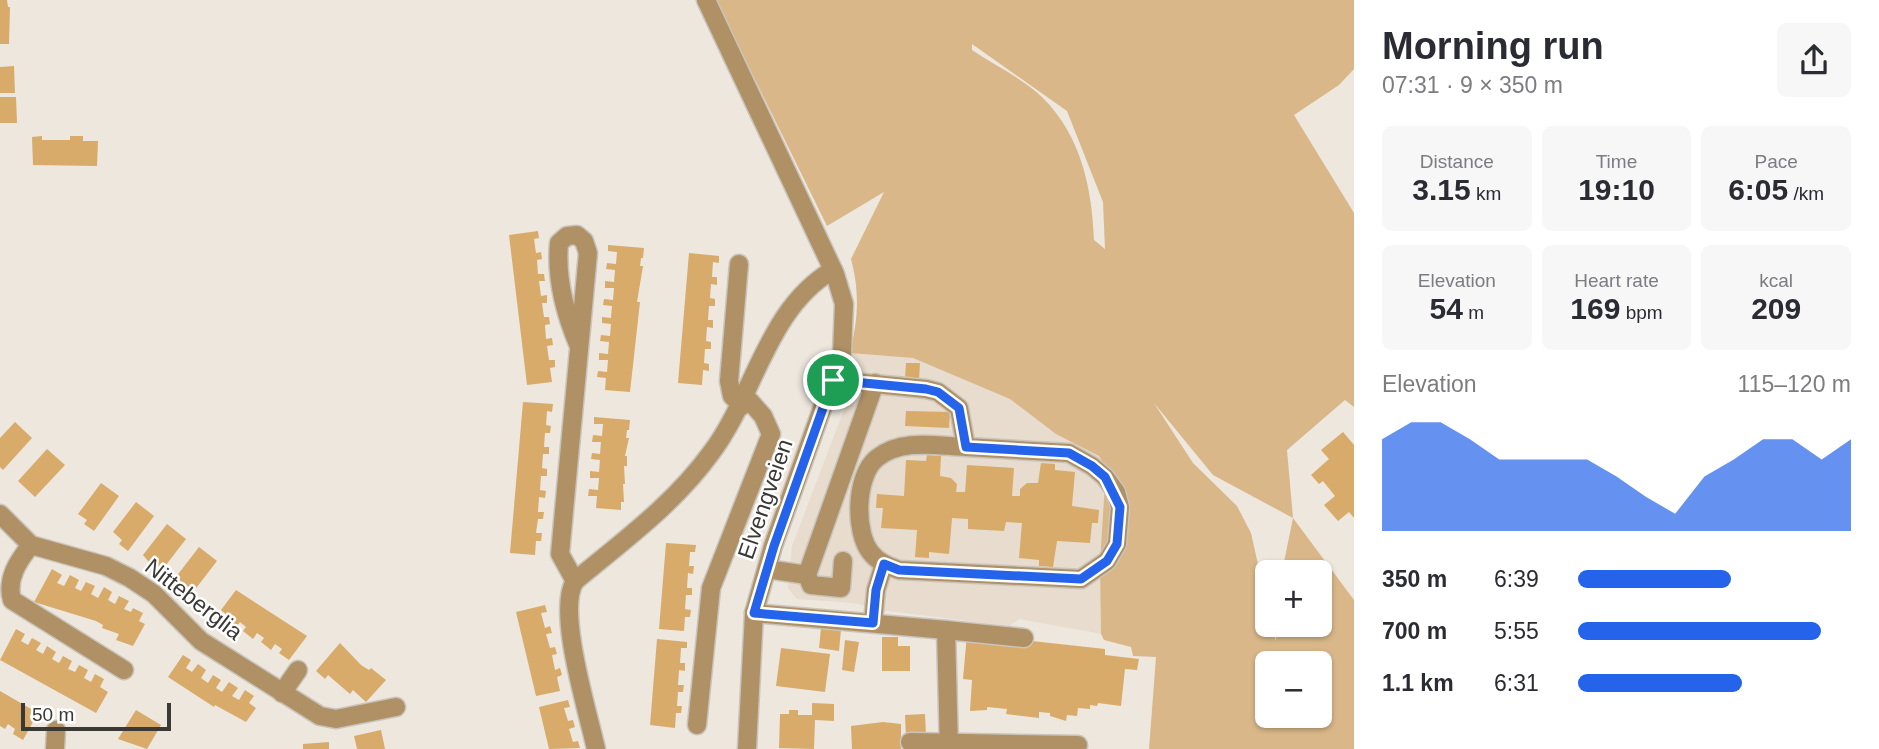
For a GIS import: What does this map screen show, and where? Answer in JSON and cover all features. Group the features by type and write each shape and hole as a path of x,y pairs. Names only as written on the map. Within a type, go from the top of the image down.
{"street":[{"name":"Elvengveien","path":"706,0 833,270 844,304 842,353 754,613 747,749"},
{"path":"575,581 560,554 587,253 584,241 577,235 567,236 559,243 558,257 567,318 578,344"},
{"name":"Elvengveien","path":"697,725 711,588 771,434 763,416 744,401 732,396 729,381 739,264"},
{"path":"596,749 569,625 567,598 575,581 670,502 710,455 744,401 788,308 808,287 833,270"},
{"path":"833,380 926,389 948,398 959,408 966,447"},
{"path":"843,561 841,588 811,585 807,575 875,383"},
{"path":"899,447 966,447 1069,453 1092,466 1105,477 1120,507 1117,544 1107,561 1081,579 899,570 884,564 872,554 862,539 859,513 866,472 876,458 899,447"},
{"name":"Nitteberglia","path":"0,514 31,545 106,566 130,578 154,594 201,641 320,716 336,719 396,707"},
{"path":"31,545 13,573 9,590 12,600 124,670"},
{"path":"873,623 876,590 884,564"},
{"path":"767,569 807,575"},
{"path":"754,613 1024,638"},
{"path":"946,630 949,746"},
{"path":"282,693 298,670"},
{"path":"55,749 56,730"},
{"path":"910,742 949,746 1078,745"}],"shaded area":[{"path":"716,0 1354,0 1354,69 1339,85 1294,115 1354,213 1354,407 1345,400 1287,450 1293,518 1213,475 1154,403 1193,463 1237,506 1251,533 1257,560 1255,637 1275,637 1276,641 1276,637 1332,637 1332,570 1354,600 1354,749 1149,749 1156,657 1133,656 1131,647 1104,640 1101,634 1100,562 1106,468 1099,456 1056,434 1010,399 913,358 850,353 857,306 851,259 884,192 827,226","holes":["972,44 1067,111 1103,202 1105,249 1094,240 1087,182 1067,129 1043,98 1018,78 972,50"]},
{"path":"850,353 913,358 1071,424 1122,451 1152,643 1019,619 1009,626 880,610 854,603 797,599 788,588 792,546 845,407"},
{"path":"1293,518 1324,560 1284,560"}],"building":[{"path":"0,0 7,0 10,7 9,44 0,44"},
{"path":"14,66 15,93 0,93 0,67"},
{"path":"0,97 16,97 17,123 0,123"},
{"path":"42,136 42,140 70,140 70,136 83,136 83,141 98,141 97,166 33,165 32,137"},
{"path":"538,231 539,238 534,239 536,253 541,252 542,259 537,260 538,274 544,274 545,281 539,281 541,296 547,295 547,303 542,303 544,317 549,317 550,324 545,325 546,339 552,338 553,345 547,346 549,360 555,360 555,367 550,368 552,382 527,385 509,235"},
{"path":"608,245 644,248 640,266 643,266 637,302 640,302 630,392 605,390 606,378 597,377 598,371 607,372 608,360 599,360 599,353 608,354 609,342 600,341 601,335 610,336 611,324 602,323 602,317 611,318 612,306 603,305 604,299 613,300 614,288 605,288 605,281 614,282 615,270 606,269 607,263 616,264 617,252 608,251"},
{"path":"689,253 719,256 719,263 713,262 712,277 717,277 717,285 711,284 710,298 715,299 715,306 709,306 708,320 713,320 713,328 707,327 706,341 711,342 711,349 705,349 704,363 709,364 709,371 703,370 702,385 678,383"},
{"path":"906,363 920,363 919,380 905,379"},
{"path":"523,402 553,404 552,412 547,411 546,425 551,426 550,433 545,433 544,447 549,447 549,454 543,454 542,468 547,469 547,476 541,476 540,490 546,491 545,498 539,497 538,512 544,512 543,519 538,519 536,533 542,533 541,541 536,541 535,555 510,553"},
{"path":"906,411 950,412 949,428 905,426"},
{"path":"594,417 630,420 626,438 629,438 625,456 627,466 624,466 624,502 621,502 621,510 596,508 597,496 588,496 589,489 598,490 599,478 590,478 590,471 599,472 600,460 591,459 592,453 600,454 601,442 592,442 593,435 602,436 603,424 594,424"},
{"path":"15,422 32,438 3,470 0,467 0,438"},
{"path":"1343,432 1354,445 1354,518 1349,512 1338,521 1324,505 1335,496 1323,481 1319,484 1311,475 1329,459 1321,450"},
{"path":"47,449 65,465 35,497 18,481"},
{"path":"927,455 941,456 940,476 951,478 957,484 956,492 965,492 967,465 1014,468 1012,496 1020,496 1020,489 1027,483 1038,483 1041,463 1055,464 1055,470 1075,472 1072,506 1099,510 1098,523 1092,523 1090,543 1057,541 1053,567 1039,566 1039,560 1019,558 1022,523 1006,522 1004,531 968,529 968,519 952,518 949,554 929,552 929,558 915,557 917,530 881,528 883,508 876,508 877,494 904,496 906,460 926,461"},
{"path":"101,483 119,496 94,531 84,524 87,520 78,514"},
{"path":"136,502 154,516 128,551 119,544 122,540 113,532"},
{"path":"167,524 186,539 159,574 143,555"},
{"path":"666,543 696,545 695,552 690,552 689,566 694,566 693,574 688,573 687,588 692,588 692,595 686,595 685,609 691,610 690,617 685,617 684,631 659,629"},
{"path":"199,547 217,561 190,596 181,590 179,593 169,586"},
{"path":"52,569 62,575 57,583 64,586 70,575 79,580 75,588 81,591 86,582 95,586 91,594 98,598 104,587 112,592 108,600 115,604 119,596 129,601 124,609 131,612 133,608 143,613 139,621 145,624 133,646 116,640 119,634 102,628 103,625 96,621 34,602"},
{"path":"236,590 307,636 289,660 279,653 282,649 275,644 271,650 261,642 264,638 257,633 253,639 243,631 246,627 240,622 235,628 225,620 228,616 221,610"},
{"path":"545,605 547,612 541,613 545,628 550,626 552,633 546,634 550,648 555,647 557,654 552,655 555,670 560,668 562,675 557,677 560,691 536,696 516,612"},
{"path":"821,628 841,630 839,651 819,648"},
{"path":"16,629 25,634 21,641 28,645 32,638 41,643 36,650 43,654 47,646 56,652 52,659 59,663 63,656 72,661 68,669 75,672 79,665 88,670 84,678 91,682 95,674 104,679 100,687 108,692 96,713 0,660"},
{"path":"967,634 1105,649 1105,655 1139,659 1137,670 1125,669 1121,706 1098,703 1097,706 1090,705 1090,709 1078,708 1077,716 1067,715 1066,721 1050,716 1050,713 1039,712 1039,718 1006,714 1007,709 987,707 987,710 970,711 972,680 963,679"},
{"path":"882,637 898,637 898,646 910,646 910,671 882,671"},
{"path":"657,639 687,642 687,648 681,648 680,663 685,663 685,671 679,670 678,685 684,685 683,692 678,692 677,706 682,706 681,713 676,713 675,728 650,725"},
{"path":"845,640 859,642 854,672 842,670"},
{"path":"340,643 361,665 369,670 371,668 386,680 366,702 353,690 350,694 328,675 325,679 316,671"},
{"path":"781,648 830,654 825,692 776,686"},
{"path":"183,655 191,660 186,668 192,672 198,664 206,670 201,678 208,683 213,675 221,680 216,688 222,692 229,682 238,688 232,696 239,700 245,690 254,696 249,703 256,708 246,722 215,705 214,707 168,677"},
{"path":"0,691 38,713 23,740 13,734 15,729 8,724 5,729 0,726"},
{"path":"568,700 570,707 564,708 568,721 573,720 575,727 569,729 573,742 578,741 580,748 549,749 539,707"},
{"path":"812,703 834,704 834,721 815,720 814,749 779,748 780,714 798,710 798,715 812,715"},
{"path":"136,710 161,725 147,749 118,739"},
{"path":"925,714 926,736 906,737 905,715"},
{"path":"883,722 901,724 901,749 852,749 851,726"},
{"path":"381,730 385,749 357,749 354,736"},
{"path":"329,742 329,749 303,749 303,744"}],"route":[{"path":"833,380 938,392 959,408 966,447 1069,453 1092,466 1105,477 1115,492 1120,507 1121,523 1117,544 1107,561 1081,579 899,570 884,564 876,590 873,623 754,613 774,546 833,380"}]}
